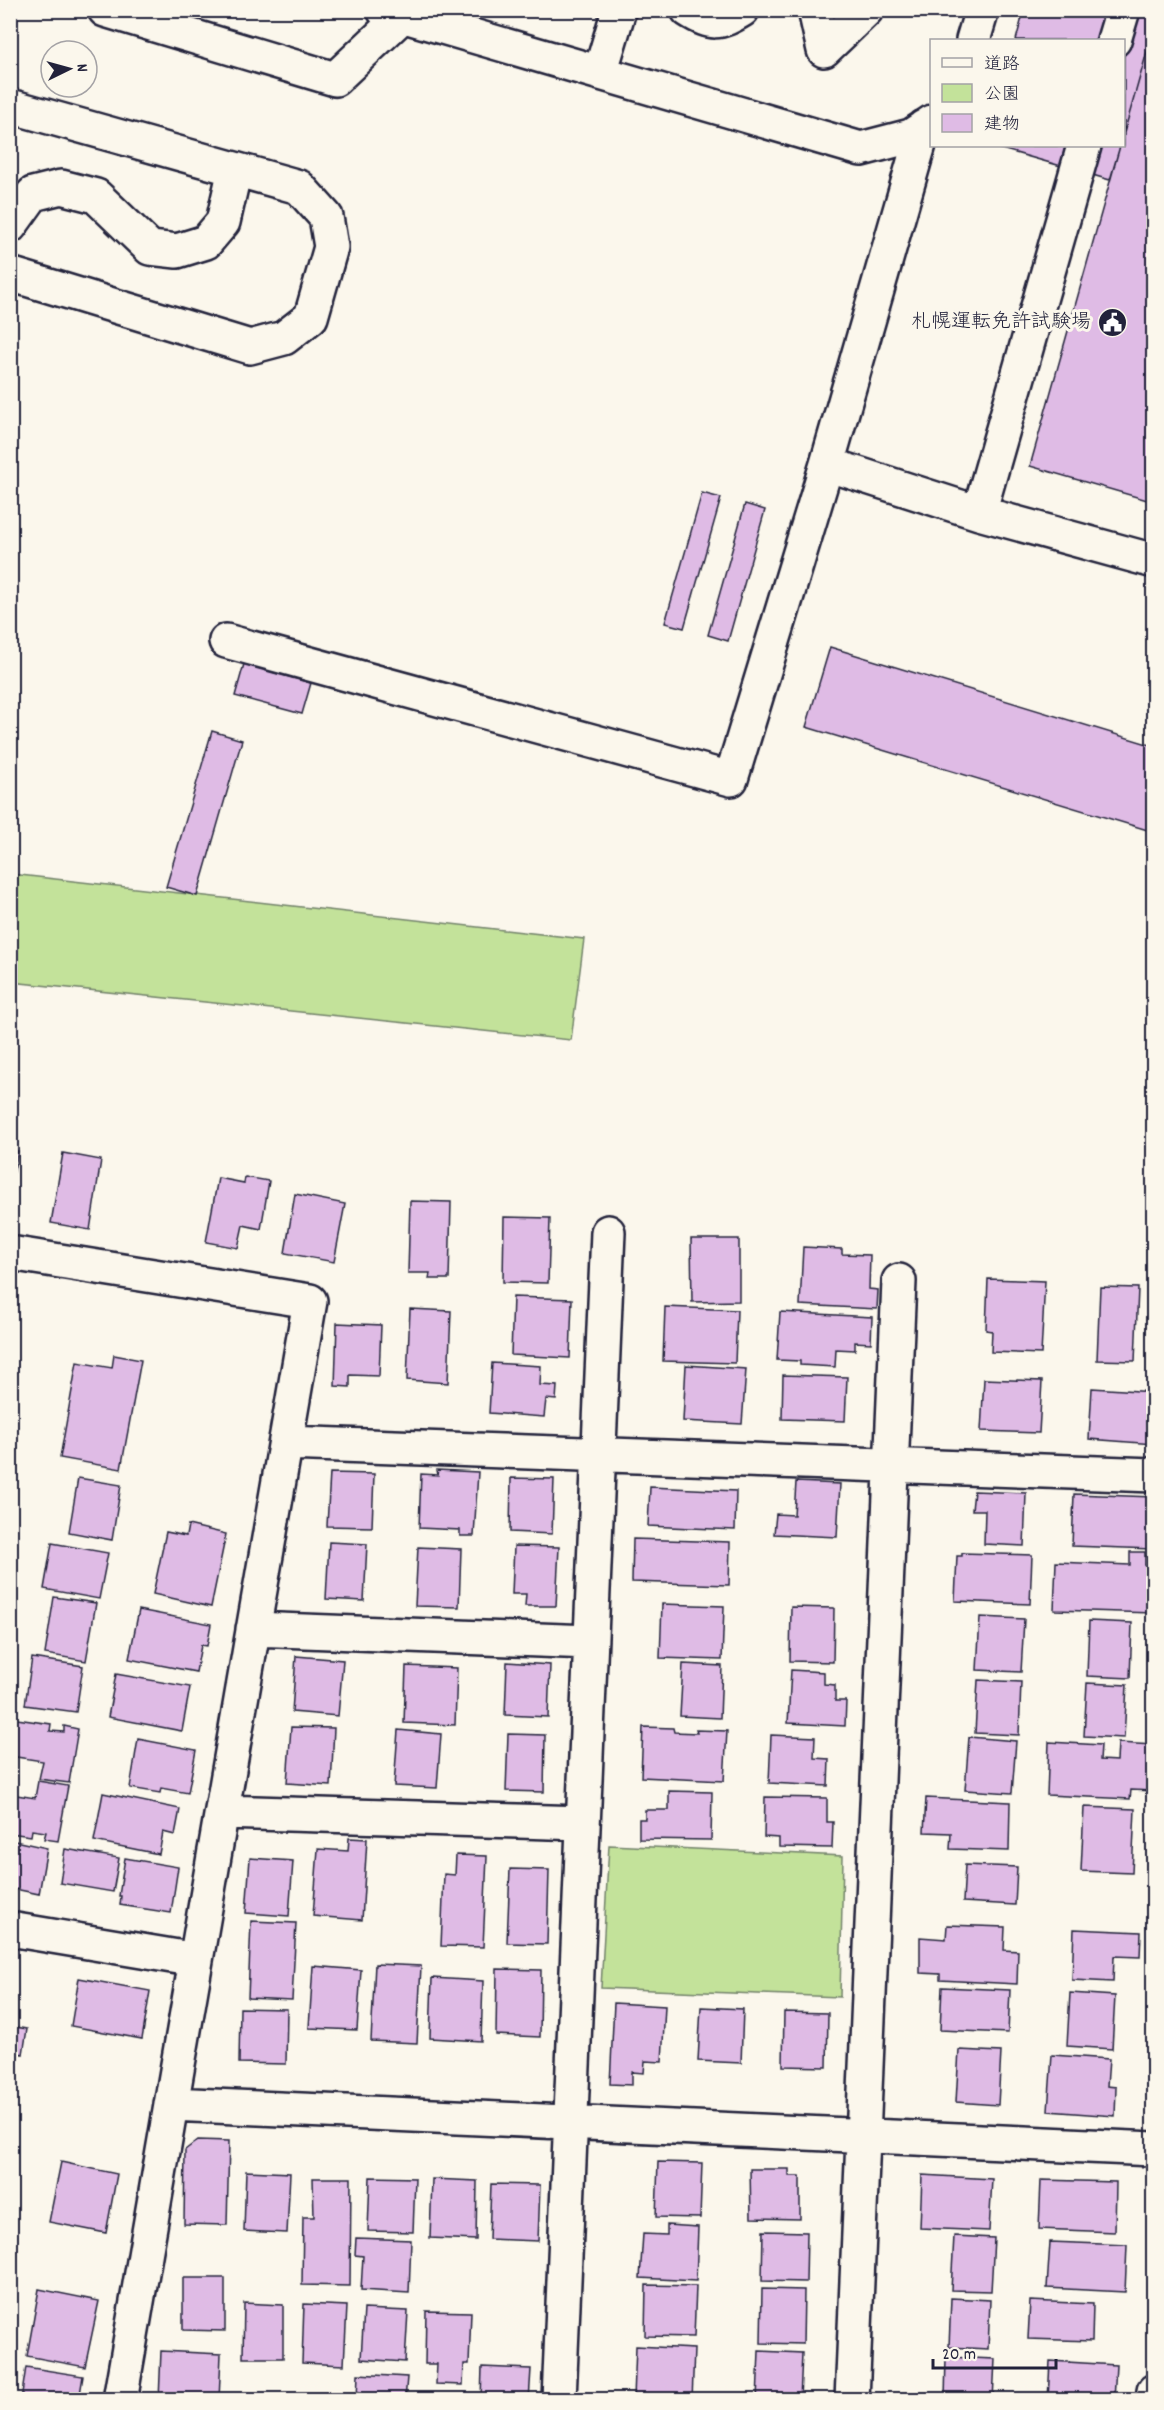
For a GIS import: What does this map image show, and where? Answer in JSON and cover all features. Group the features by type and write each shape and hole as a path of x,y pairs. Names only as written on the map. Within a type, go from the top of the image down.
{"street":[{"path":"105,10 335,79 393,13 438,18 600,73 861,150 911,136 928,124"},
{"path":"600,73 620,10"},
{"path":"688,10 704,21 723,22 742,10"},
{"path":"815,10 824,50 866,10"},
{"path":"1114,39 1123,10"},
{"path":"10,106 299,187 326,217 331,247 311,317 284,338 250,347 10,274"},
{"path":"226,641 731,779 928,124"},
{"path":"979,513 1084,147"},
{"path":"10,226 33,194 61,187 96,196 150,248 177,251 206,242 224,222 235,169"},
{"path":"827,464 979,513 1154,561"},
{"path":"559,2400 608,1232"},
{"path":"10,1253 310,1301 120,2400"},
{"path":"852,2400 899,1281"},
{"path":"286,1443 1154,1475"},
{"path":"253,1629 590,1642"},
{"path":"222,1812 583,1823"},
{"path":"10,1929 196,1960"},
{"path":"171,2104 1154,2149"},
{"path":"1153,2400 1154,2391"}],"green space":[{"path":"11,874 584,939 571,1040 11,982"},
{"path":"609,1845 843,1856 840,1997 601,1988"}],"building":[{"path":"1024,10 1154,10 1154,27 1125,129 1125,39 1016,39"},
{"name":"札幌運転免許試験場","path":"1154,27 1154,502 1030,466 1120,147 1125,147 1125,129"},
{"path":"994,147 1120,147 1110,180"},
{"path":"702,493 721,498 684,628 665,623"},
{"path":"745,504 765,510 728,641 708,635"},
{"path":"830,647 1154,746 1154,832 806,727"},
{"path":"244,664 311,683 302,714 235,696"},
{"path":"212,731 242,740 197,896 166,887"},
{"path":"10,1149 18,1151 10,1189"},
{"path":"63,1153 101,1160 90,1230 51,1223"},
{"path":"245,1177 269,1181 261,1229 243,1225 238,1248 206,1242 218,1178 244,1183"},
{"path":"295,1194 345,1204 334,1262 285,1253"},
{"path":"410,1201 451,1202 449,1279 429,1279 430,1273 408,1273"},
{"path":"504,1217 550,1218 548,1283 503,1282"},
{"path":"691,1239 739,1239 739,1301 692,1302"},
{"path":"803,1247 842,1249 842,1254 870,1255 869,1289 878,1290 877,1309 800,1305"},
{"path":"988,1279 1045,1281 1041,1354 991,1352 992,1331 986,1330"},
{"path":"1100,1287 1138,1288 1135,1361 1097,1360"},
{"path":"513,1297 572,1299 570,1358 511,1355"},
{"path":"665,1307 737,1310 735,1363 663,1361"},
{"path":"410,1309 451,1311 448,1383 407,1380"},
{"path":"780,1312 872,1317 871,1343 855,1342 855,1350 836,1349 835,1367 800,1365 800,1361 777,1360"},
{"path":"337,1323 381,1325 379,1376 350,1375 350,1387 335,1386"},
{"path":"114,1355 141,1360 121,1469 60,1458 77,1362 112,1368"},
{"path":"492,1363 541,1366 540,1385 557,1386 556,1400 546,1399 544,1417 489,1413"},
{"path":"686,1365 746,1369 742,1424 683,1421"},
{"path":"783,1375 847,1377 845,1421 782,1419"},
{"path":"984,1379 1042,1381 1039,1433 981,1431"},
{"path":"1092,1388 1154,1392 1154,1444 1089,1439"},
{"path":"437,1470 478,1472 474,1536 460,1536 460,1530 419,1528 421,1474 438,1475"},
{"path":"330,1473 374,1474 372,1527 327,1526"},
{"path":"78,1478 121,1485 112,1540 69,1532"},
{"path":"511,1478 554,1479 552,1534 510,1532"},
{"path":"796,1482 840,1484 837,1537 774,1534 776,1514 794,1515"},
{"path":"650,1487 736,1491 735,1530 648,1526"},
{"path":"974,1491 1026,1493 1024,1546 984,1544 985,1510 972,1510"},
{"path":"1074,1494 1153,1497 1152,1549 1072,1546"},
{"path":"188,1525 226,1534 211,1607 153,1594 166,1532 186,1536"},
{"path":"633,1539 730,1542 729,1585 632,1582"},
{"path":"329,1542 367,1544 364,1601 326,1599"},
{"path":"52,1543 108,1553 99,1599 44,1589"},
{"path":"514,1546 559,1547 556,1606 525,1606 526,1594 512,1594"},
{"path":"418,1547 461,1549 459,1607 415,1606"},
{"path":"1130,1552 1145,1552 1145,1565 1154,1566 1154,1613 1054,1610 1056,1562 1130,1565"},
{"path":"962,1553 1032,1555 1030,1604 955,1601 957,1556 962,1556"},
{"path":"54,1597 96,1603 86,1661 45,1654"},
{"path":"662,1604 724,1606 722,1660 660,1658"},
{"path":"791,1607 834,1608 833,1662 790,1661"},
{"path":"139,1610 211,1624 207,1646 201,1645 196,1672 129,1659"},
{"path":"980,1617 1024,1619 1021,1672 977,1670"},
{"path":"1089,1621 1132,1623 1130,1678 1087,1676"},
{"path":"296,1656 343,1660 338,1716 292,1712"},
{"path":"32,1658 83,1666 76,1712 25,1705"},
{"path":"507,1662 550,1665 548,1717 505,1715"},
{"path":"683,1664 722,1666 720,1718 680,1716"},
{"path":"406,1666 457,1668 455,1725 404,1723"},
{"path":"791,1670 824,1672 824,1684 835,1685 835,1701 846,1701 845,1726 788,1723"},
{"path":"116,1674 190,1687 182,1731 108,1717"},
{"path":"978,1680 1021,1682 1019,1735 975,1733"},
{"path":"1087,1683 1127,1685 1124,1738 1084,1736"},
{"path":"10,1718 51,1724 50,1731 64,1732 64,1726 78,1729 69,1783 39,1779 43,1761 10,1756"},
{"path":"291,1727 334,1728 331,1786 287,1783"},
{"path":"643,1727 673,1728 674,1732 727,1731 724,1781 641,1777"},
{"path":"398,1730 441,1734 437,1788 394,1786"},
{"path":"508,1734 545,1735 544,1792 506,1791"},
{"path":"771,1735 815,1737 814,1758 829,1759 828,1786 769,1783"},
{"path":"969,1737 1016,1741 1012,1793 965,1790"},
{"path":"138,1739 196,1750 188,1793 161,1788 160,1793 130,1788"},
{"path":"1049,1742 1101,1745 1100,1760 1117,1761 1118,1743 1154,1745 1154,1791 1131,1790 1130,1799 1047,1795"},
{"path":"38,1781 68,1786 58,1841 44,1839 46,1832 32,1830 31,1836 10,1833 10,1794 35,1798"},
{"path":"669,1791 712,1792 711,1840 639,1839 639,1819 645,1819 645,1810 669,1810"},
{"path":"103,1793 180,1809 175,1835 163,1832 159,1854 94,1841"},
{"path":"765,1797 827,1798 827,1822 833,1822 832,1848 779,1847 779,1838 764,1837"},
{"path":"926,1798 1010,1802 1009,1851 950,1849 951,1833 924,1832"},
{"path":"1084,1807 1135,1809 1132,1873 1081,1871"},
{"path":"349,1838 367,1839 362,1920 313,1916 318,1849 348,1851"},
{"path":"10,1840 47,1848 39,1894 10,1888"},
{"path":"65,1849 119,1858 113,1892 60,1883"},
{"path":"456,1855 487,1856 483,1947 441,1946 444,1874 455,1875"},
{"path":"125,1858 178,1867 171,1913 120,1905 121,1896 119,1896"},
{"path":"250,1858 293,1861 289,1916 246,1913"},
{"path":"965,1865 1017,1867 1015,1905 963,1902"},
{"path":"510,1869 549,1870 547,1944 507,1943"},
{"path":"251,1921 296,1923 292,2000 248,1998"},
{"path":"947,1925 1005,1927 1004,1950 1018,1951 1017,1984 940,1980 940,1974 920,1973 920,1937 946,1939"},
{"path":"1074,1929 1141,1932 1140,1957 1114,1956 1113,1982 1072,1980"},
{"path":"375,1964 421,1966 417,2043 371,2041"},
{"path":"313,1966 361,1970 357,2030 309,2028"},
{"path":"497,1969 541,1970 540,2037 496,2035"},
{"path":"79,1978 150,1991 142,2039 71,2026"},
{"path":"432,1978 483,1981 481,2041 430,2038"},
{"path":"942,1987 1010,1990 1008,2033 940,2030"},
{"path":"1070,1993 1115,1996 1112,2049 1067,2046"},
{"path":"614,2003 665,2006 662,2062 645,2061 644,2073 632,2072 632,2085 610,2084"},
{"path":"701,2007 743,2009 741,2063 698,2061"},
{"path":"240,2008 287,2009 286,2064 239,2063"},
{"path":"784,2012 828,2013 827,2067 783,2066"},
{"path":"10,2026 27,2029 23,2054 13,2052 10,2069"},
{"path":"959,2050 1001,2052 998,2105 956,2102"},
{"path":"1052,2055 1109,2059 1107,2086 1116,2087 1115,2116 1048,2111"},
{"path":"198,2140 229,2141 227,2225 184,2224 185,2150"},
{"path":"61,2162 117,2174 106,2233 49,2222"},
{"path":"658,2162 702,2163 700,2218 656,2217"},
{"path":"750,2169 789,2169 789,2176 800,2176 800,2219 751,2218"},
{"path":"246,2171 290,2173 287,2233 244,2231"},
{"path":"922,2175 992,2179 989,2231 920,2228"},
{"path":"370,2177 415,2178 413,2232 368,2231"},
{"path":"313,2178 351,2178 350,2286 302,2285 303,2217 314,2217"},
{"path":"432,2179 477,2181 476,2240 430,2238"},
{"path":"1041,2180 1116,2182 1115,2232 1039,2229"},
{"path":"491,2184 540,2185 538,2241 489,2239"},
{"path":"667,2225 698,2227 696,2281 640,2278 643,2234 667,2235"},
{"path":"763,2231 807,2232 806,2282 762,2281"},
{"path":"954,2236 994,2238 991,2291 951,2290"},
{"path":"356,2238 411,2240 409,2293 361,2290 363,2256 355,2255"},
{"path":"1050,2242 1127,2245 1125,2292 1047,2288"},
{"path":"183,2278 225,2278 225,2331 183,2330"},
{"path":"646,2285 696,2286 694,2337 645,2336"},
{"path":"39,2289 99,2301 85,2367 27,2356"},
{"path":"762,2289 804,2290 803,2344 761,2343"},
{"path":"951,2298 990,2300 988,2349 949,2347"},
{"path":"1030,2301 1093,2304 1092,2341 1028,2339"},
{"path":"244,2303 283,2305 283,2358 243,2358"},
{"path":"304,2304 347,2306 344,2365 302,2363"},
{"path":"364,2309 408,2311 405,2362 361,2359"},
{"path":"426,2311 471,2312 469,2364 464,2364 463,2385 436,2384 437,2364 425,2364"},
{"path":"636,2346 694,2349 692,2400 634,2398"},
{"path":"161,2351 221,2354 219,2400 159,2400"},
{"path":"759,2351 802,2353 800,2400 757,2400"},
{"path":"946,2357 995,2359 993,2400 945,2400"},
{"path":"1050,2361 1116,2365 1114,2400 1048,2400"},
{"path":"26,2367 83,2376 79,2400 21,2400"},
{"path":"482,2367 531,2369 529,2400 481,2400"},
{"path":"358,2374 407,2377 405,2400 357,2400"}],"place":[{"name":"札幌運転免許試験場","path":"1112,323"}]}
